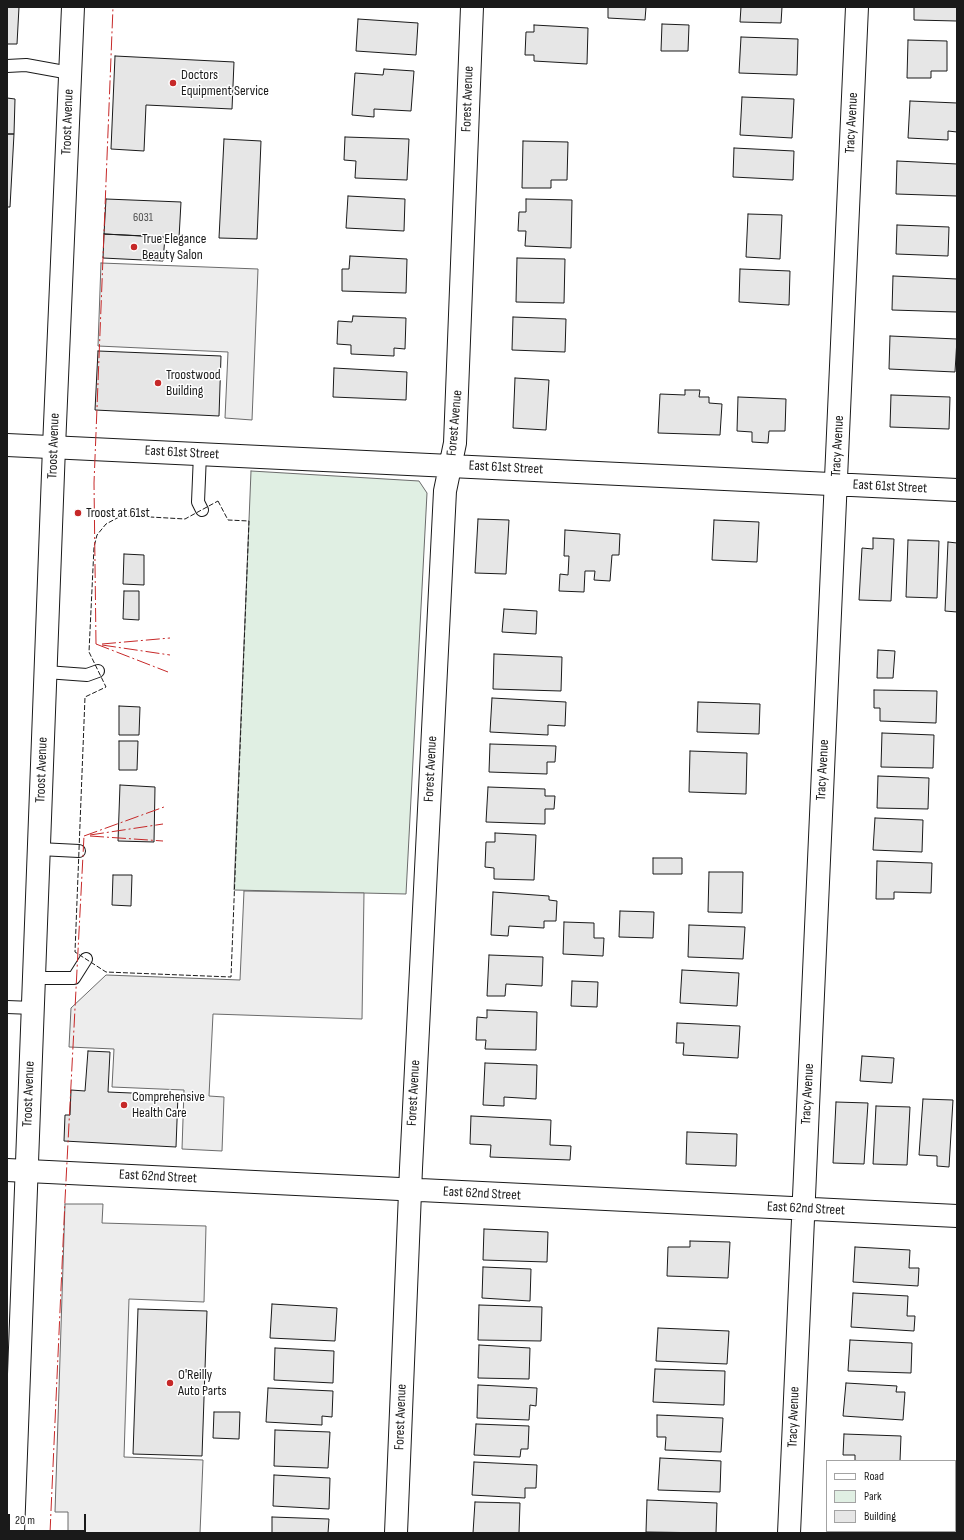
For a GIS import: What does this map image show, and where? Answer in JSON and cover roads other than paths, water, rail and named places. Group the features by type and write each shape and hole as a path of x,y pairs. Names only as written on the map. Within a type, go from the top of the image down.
{"street":[{"name":"Troost Avenue","path":"13,1533 17,1170 33,1008 54,447 73,7"},
{"name":"Forest Avenue","path":"396,1533 410,1190 445,491 456,443 472,7"},
{"name":"Tracy Avenue","path":"789,1533 857,7"},
{"name":"East 61st Street","path":"7,445 957,490"},
{"name":"East 62nd Street","path":"17,1170 957,1216"}],"lane":[{"path":"7,66 26,65 70,73"},
{"path":"200,454 198,502 202,510"},
{"path":"46,672 87,675 98,671"},
{"path":"39,849 79,851"},
{"path":"34,978 74,978 86,959"},
{"path":"7,1007 33,1008"}],"place":[{"name":"Doctors Equipment Service","path":"173,83"},
{"name":"True Elegance Beauty Salon","path":"134,247"},
{"name":"Troostwood Building","path":"158,383"},
{"name":"Troost at 61st","path":"78,513"},
{"name":"Comprehensive Health Care","path":"124,1105"},
{"name":"O'Reilly Auto Parts","path":"170,1383"}]}
